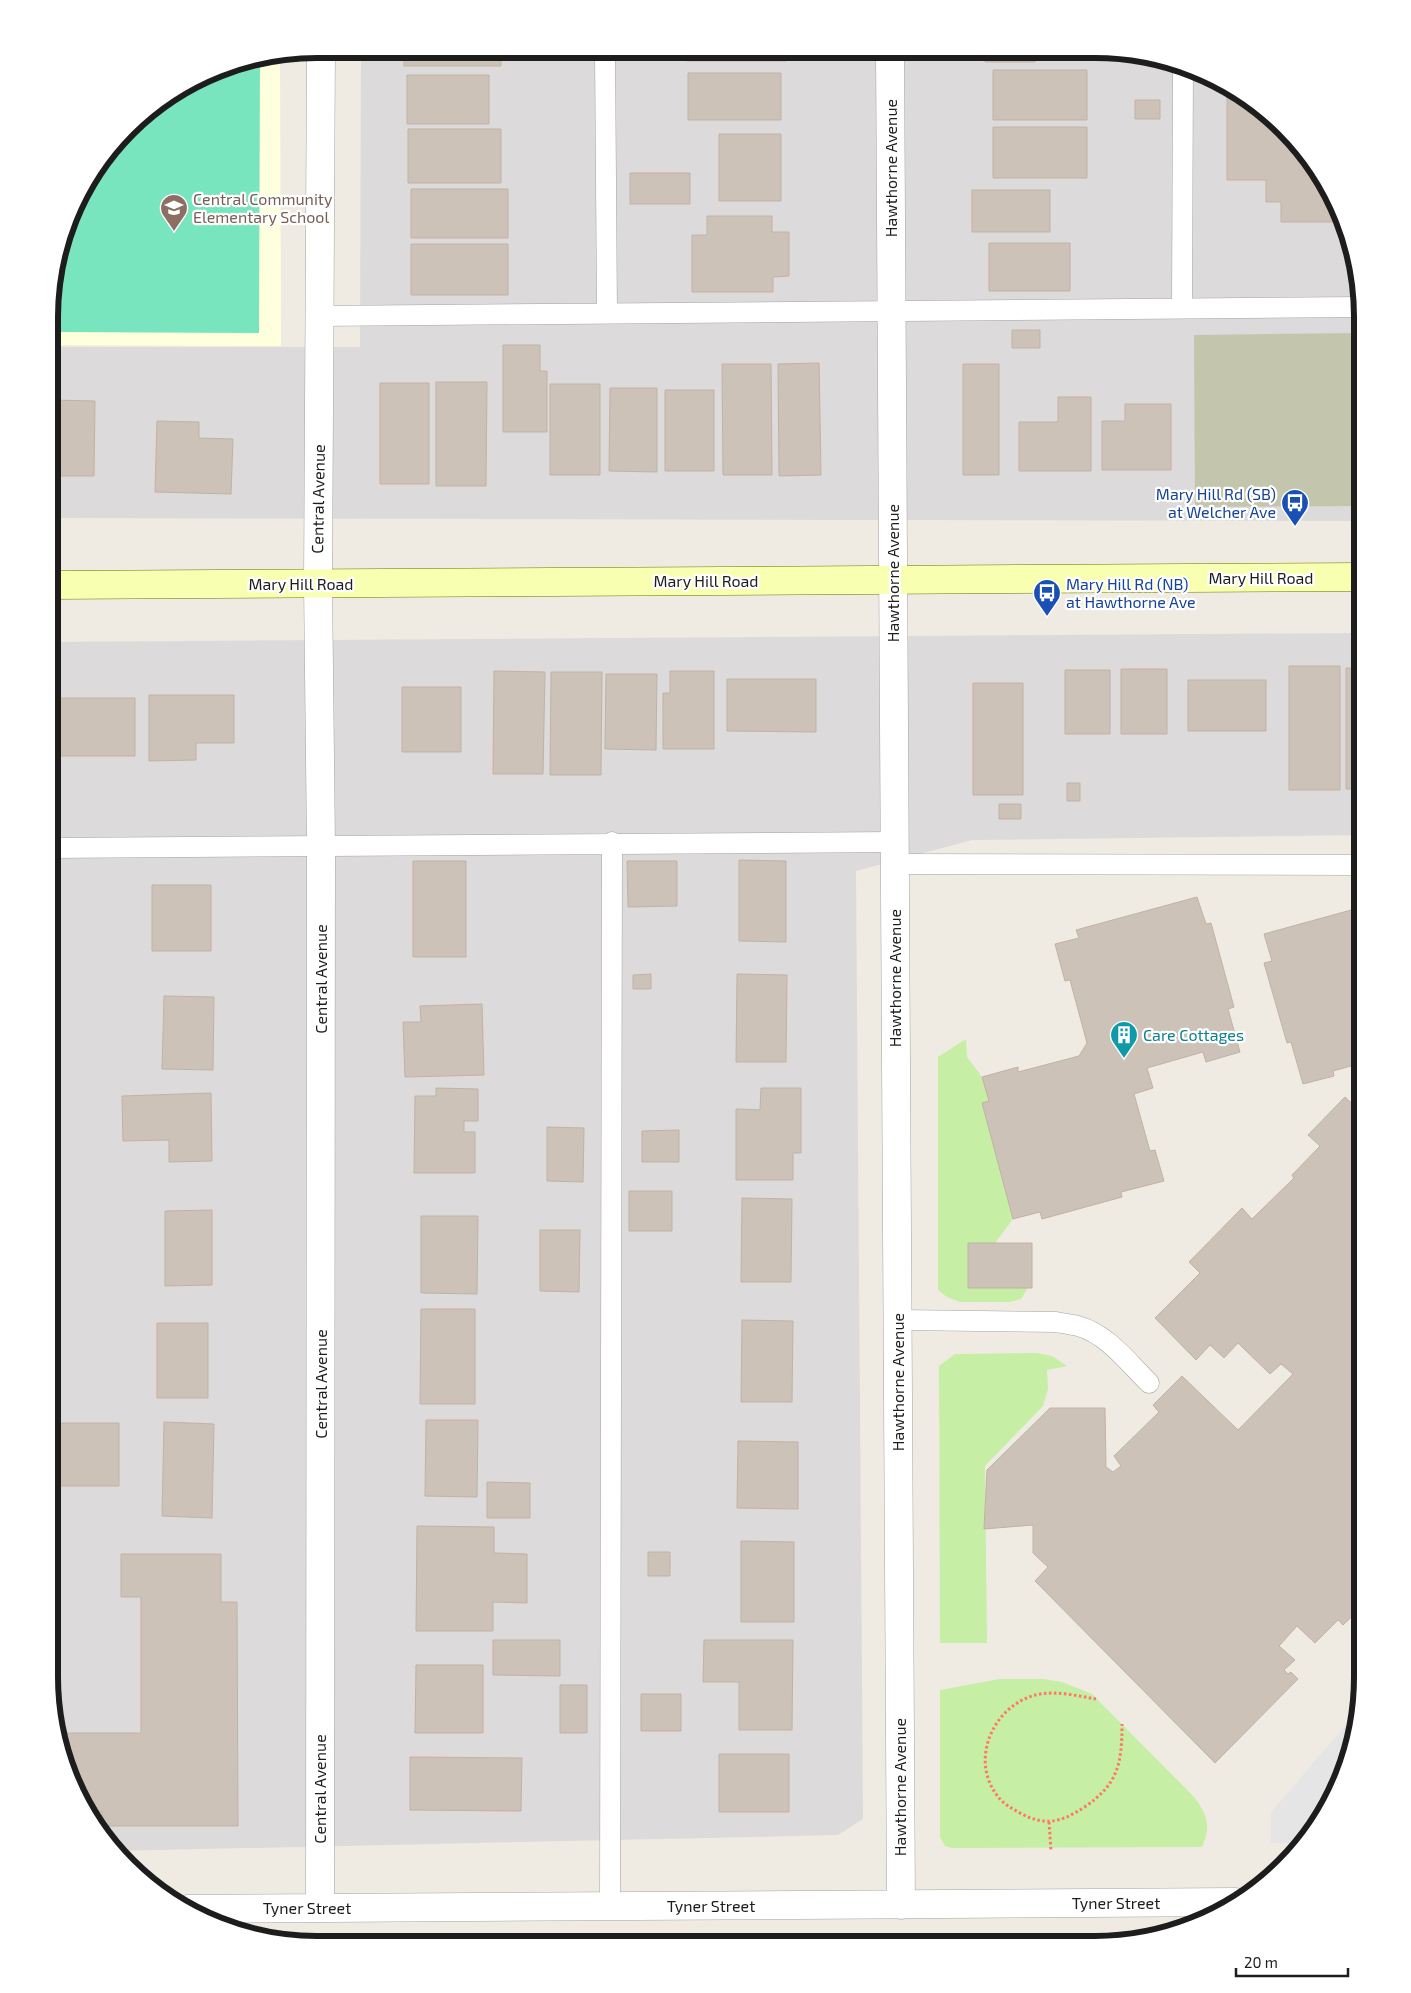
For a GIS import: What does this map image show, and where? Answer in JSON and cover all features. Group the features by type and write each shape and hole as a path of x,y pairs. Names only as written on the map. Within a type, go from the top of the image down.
{"street":[{"name":"Central Avenue","path":"320,1908 321,846 318,584 321,58"},
{"name":"Hawthorne Avenue","path":"890,58 901,1905"},
{"name":"Mary Hill Road","path":"58,585 1354,577"},
{"name":"Tyner Street","path":"202,1909 1222,1902"}],"lane":[{"path":"605,58 607,313"},
{"path":"1182,309 1183,73"},
{"path":"320,316 1353,307"},
{"path":"610,1907 612,842"},
{"path":"58,848 612,842 894,853 1354,865"},
{"path":"898,1320 1055,1322 1078,1326 1095,1333 1111,1345 1149,1383"}],"path":[{"path":"1096,1699 1051,1693 1028,1697 1002,1714 989,1734 986,1757 987,1772 996,1794 1003,1803 1025,1816 1049,1822 1060,1821 1080,1810 1095,1799 1112,1781 1121,1759 1122,1724"},
{"path":"1049,1822 1051,1851"}],"shaded area":[{"path":"361,58 1111,58 1145,62 1178,71 1209,84 1252,111 1278,133 1300,159 1327,202 1345,250 1353,300 1354,521 58,518 58,347 360,347"},
{"name":"Central Community Elementary School","path":"280,60 281,346 58,345 58,300 66,250 84,202 111,159 133,133 159,111 187,92 233,71"},
{"path":"1354,333 1354,506 1195,507 1194,335"},
{"path":"1354,633 1354,835 972,840 856,871 863,1819 838,1835 125,1851 101,1820 84,1791 71,1760 62,1727 58,1693 58,642"},
{"path":"1350,1721 1340,1760 1327,1791 1310,1820 1292,1843 1271,1843 1271,1812"},
{"path":"1127,1933 1094,1936 345,1936"}],"green space":[{"name":"Central Community Elementary School","path":"260,64 259,333 58,332 58,300 66,250 84,202 101,173 133,133 159,111 187,92 233,71"},
{"path":"966,1039 967,1057 982,1077 989,1101 982,1104 1013,1219 995,1243 968,1243 968,1288 1028,1288 1021,1299 1010,1302 960,1302 947,1297 938,1290 938,1057"},
{"path":"1037,1353 1052,1356 1067,1366 1047,1370 1048,1389 1043,1406 985,1466 987,1643 940,1643 939,1366 955,1354"},
{"path":"1000,1679 1043,1679 1062,1682 1092,1694 1195,1798 1203,1810 1207,1822 1207,1833 1202,1847 951,1848 945,1846 940,1837 940,1690"}],"building":[{"path":"404,58 501,58 501,66 404,66"},
{"path":"687,58 786,58 786,61 687,61"},
{"path":"985,58 1035,58 1035,62 985,62"},
{"path":"993,70 1087,70 1087,120 993,120"},
{"path":"688,73 781,73 781,120 688,120"},
{"path":"407,75 489,75 489,124 407,124"},
{"path":"1227,94 1252,111 1278,133 1310,173 1327,202 1336,222 1281,222 1281,202 1266,202 1266,180 1227,180"},
{"path":"1135,100 1160,100 1160,119 1135,119"},
{"path":"993,127 1087,127 1087,178 993,178"},
{"path":"408,129 501,129 501,183 408,183"},
{"path":"719,134 781,134 781,201 719,201"},
{"path":"630,173 690,173 690,204 630,204"},
{"path":"411,189 508,189 508,238 411,238"},
{"path":"972,190 1050,190 1050,232 972,232"},
{"path":"707,216 772,216 772,232 789,232 789,276 773,277 773,292 692,292 692,235 707,235"},
{"path":"989,243 1070,243 1070,291 989,291"},
{"path":"411,244 508,244 508,295 411,295"},
{"path":"1012,330 1040,330 1040,348 1012,348"},
{"path":"503,345 540,345 540,371 547,371 547,432 503,432"},
{"path":"819,363 821,475 779,476 778,364"},
{"path":"722,364 771,364 772,475 723,475"},
{"path":"963,364 999,364 999,475 963,475"},
{"path":"436,382 487,382 486,486 436,486"},
{"path":"380,383 429,383 429,484 380,484"},
{"path":"550,384 600,384 600,475 550,475"},
{"path":"610,388 657,388 657,472 609,471"},
{"path":"665,390 714,390 714,471 665,471"},
{"path":"1058,397 1091,397 1091,471 1019,471 1019,422 1058,422"},
{"path":"58,400 95,401 94,476 58,476"},
{"path":"1125,404 1171,404 1171,470 1102,470 1102,421 1125,421"},
{"path":"157,421 199,422 199,438 233,439 231,494 155,492"},
{"path":"1289,666 1340,666 1340,790 1289,790"},
{"path":"1346,668 1354,668 1354,789 1346,789"},
{"path":"1121,669 1167,669 1167,734 1121,734"},
{"path":"1065,670 1110,670 1110,734 1065,734"},
{"path":"494,671 545,672 543,774 493,774"},
{"path":"670,671 714,671 714,749 663,749 663,693 670,693"},
{"path":"551,672 602,672 601,775 550,775"},
{"path":"606,674 657,674 656,750 605,749"},
{"path":"727,679 816,679 816,732 727,731"},
{"path":"1188,680 1266,680 1266,731 1188,731"},
{"path":"973,683 1023,683 1023,795 973,795"},
{"path":"402,687 461,687 461,752 402,752"},
{"path":"149,695 234,695 234,743 196,743 196,760 149,761"},
{"path":"58,698 135,698 135,756 58,756"},
{"path":"1067,783 1080,783 1080,801 1067,801"},
{"path":"999,804 1021,804 1021,819 999,819"},
{"path":"739,860 786,861 786,942 739,941"},
{"path":"413,861 466,861 466,957 413,957"},
{"path":"627,861 677,861 677,906 628,907"},
{"path":"152,885 211,885 211,951 152,951"},
{"name":"Care Cottages","path":"1197,897 1206,924 1211,923 1234,1007 1228,1009 1240,1052 1206,1062 1203,1052 1147,1068 1153,1088 1134,1094 1150,1151 1155,1150 1164,1181 1121,1192 1122,1197 1042,1219 1040,1212 1013,1219 982,1103 989,1101 982,1077 1018,1067 1018,1072 1079,1056 1087,1043 1070,980 1065,981 1055,944 1079,938 1076,930"},
{"name":"Care Cottages","path":"1354,909 1354,1065 1333,1071 1334,1076 1303,1084 1291,1042 1287,1043 1264,963 1272,961 1264,934"},
{"path":"651,974 651,989 633,989 633,975"},
{"path":"737,974 787,975 786,1062 736,1062"},
{"path":"164,996 214,997 213,1070 162,1069"},
{"path":"482,1004 484,1075 405,1077 403,1022 421,1022 420,1006"},
{"path":"436,1088 478,1089 478,1121 464,1121 464,1132 475,1132 475,1173 414,1173 415,1096 436,1096"},
{"path":"761,1088 801,1088 801,1153 793,1153 793,1180 736,1180 736,1109 760,1110"},
{"path":"211,1093 212,1161 169,1162 169,1140 123,1141 122,1096"},
{"path":"1345,1097 1354,1105 1354,1512 1351,1515 1354,1518 1354,1615 1343,1625 1338,1620 1315,1643 1297,1626 1279,1646 1295,1660 1284,1670 1288,1674 1291,1672 1298,1679 1215,1763 1035,1581 1048,1567 1033,1553 1033,1525 984,1529 987,1470 1050,1408 1105,1408 1106,1467 1113,1472 1121,1466 1114,1456 1159,1412 1153,1405 1182,1376 1238,1430 1293,1374 1281,1364 1270,1374 1238,1343 1224,1358 1210,1345 1196,1360 1155,1318 1200,1273 1189,1262 1242,1208 1252,1219 1294,1178 1292,1175 1320,1146 1308,1135"},
{"path":"547,1127 584,1128 583,1182 547,1181"},
{"path":"679,1130 679,1162 642,1162 642,1131"},
{"path":"629,1191 672,1191 672,1231 629,1231"},
{"path":"742,1198 792,1199 791,1282 741,1282"},
{"path":"212,1210 212,1285 165,1286 165,1211"},
{"path":"421,1216 478,1216 477,1294 421,1293"},
{"path":"540,1230 580,1230 579,1292 540,1291"},
{"path":"968,1243 1032,1243 1032,1288 968,1288"},
{"path":"421,1309 475,1309 475,1404 420,1404"},
{"path":"742,1320 793,1321 792,1402 741,1402"},
{"path":"157,1323 208,1323 208,1398 157,1398"},
{"path":"426,1420 478,1420 477,1497 425,1496"},
{"path":"164,1422 214,1424 212,1518 162,1516"},
{"path":"58,1423 119,1423 119,1486 58,1486"},
{"path":"738,1441 798,1442 798,1509 737,1508"},
{"path":"487,1482 530,1483 530,1518 487,1518"},
{"path":"417,1526 494,1527 494,1553 527,1554 527,1603 493,1602 493,1631 416,1631"},
{"path":"741,1541 794,1542 794,1622 741,1622"},
{"path":"648,1552 670,1552 670,1576 648,1576"},
{"path":"121,1554 221,1554 221,1602 237,1602 238,1826 105,1826 102,1821 102,1812 96,1812 84,1791 71,1760 64,1733 141,1733 141,1597 121,1597"},
{"path":"493,1640 560,1640 560,1676 493,1675"},
{"path":"704,1640 793,1640 792,1730 739,1730 739,1682 703,1682"},
{"path":"416,1665 483,1665 483,1733 415,1733"},
{"path":"560,1685 587,1685 587,1733 560,1733"},
{"path":"641,1694 681,1694 681,1731 641,1731"},
{"path":"719,1754 789,1754 789,1812 719,1812"},
{"path":"410,1757 522,1758 521,1811 410,1810"}],"place":[{"name":"Central Community Elementary School","path":"174,232"},
{"name":"Mary Hill Rd (SB) at Welcher Ave","path":"1295,527"},
{"name":"Mary Hill Rd (NB) at Hawthorne Ave","path":"1047,617"},
{"name":"Care Cottages","path":"1124,1059"}]}
